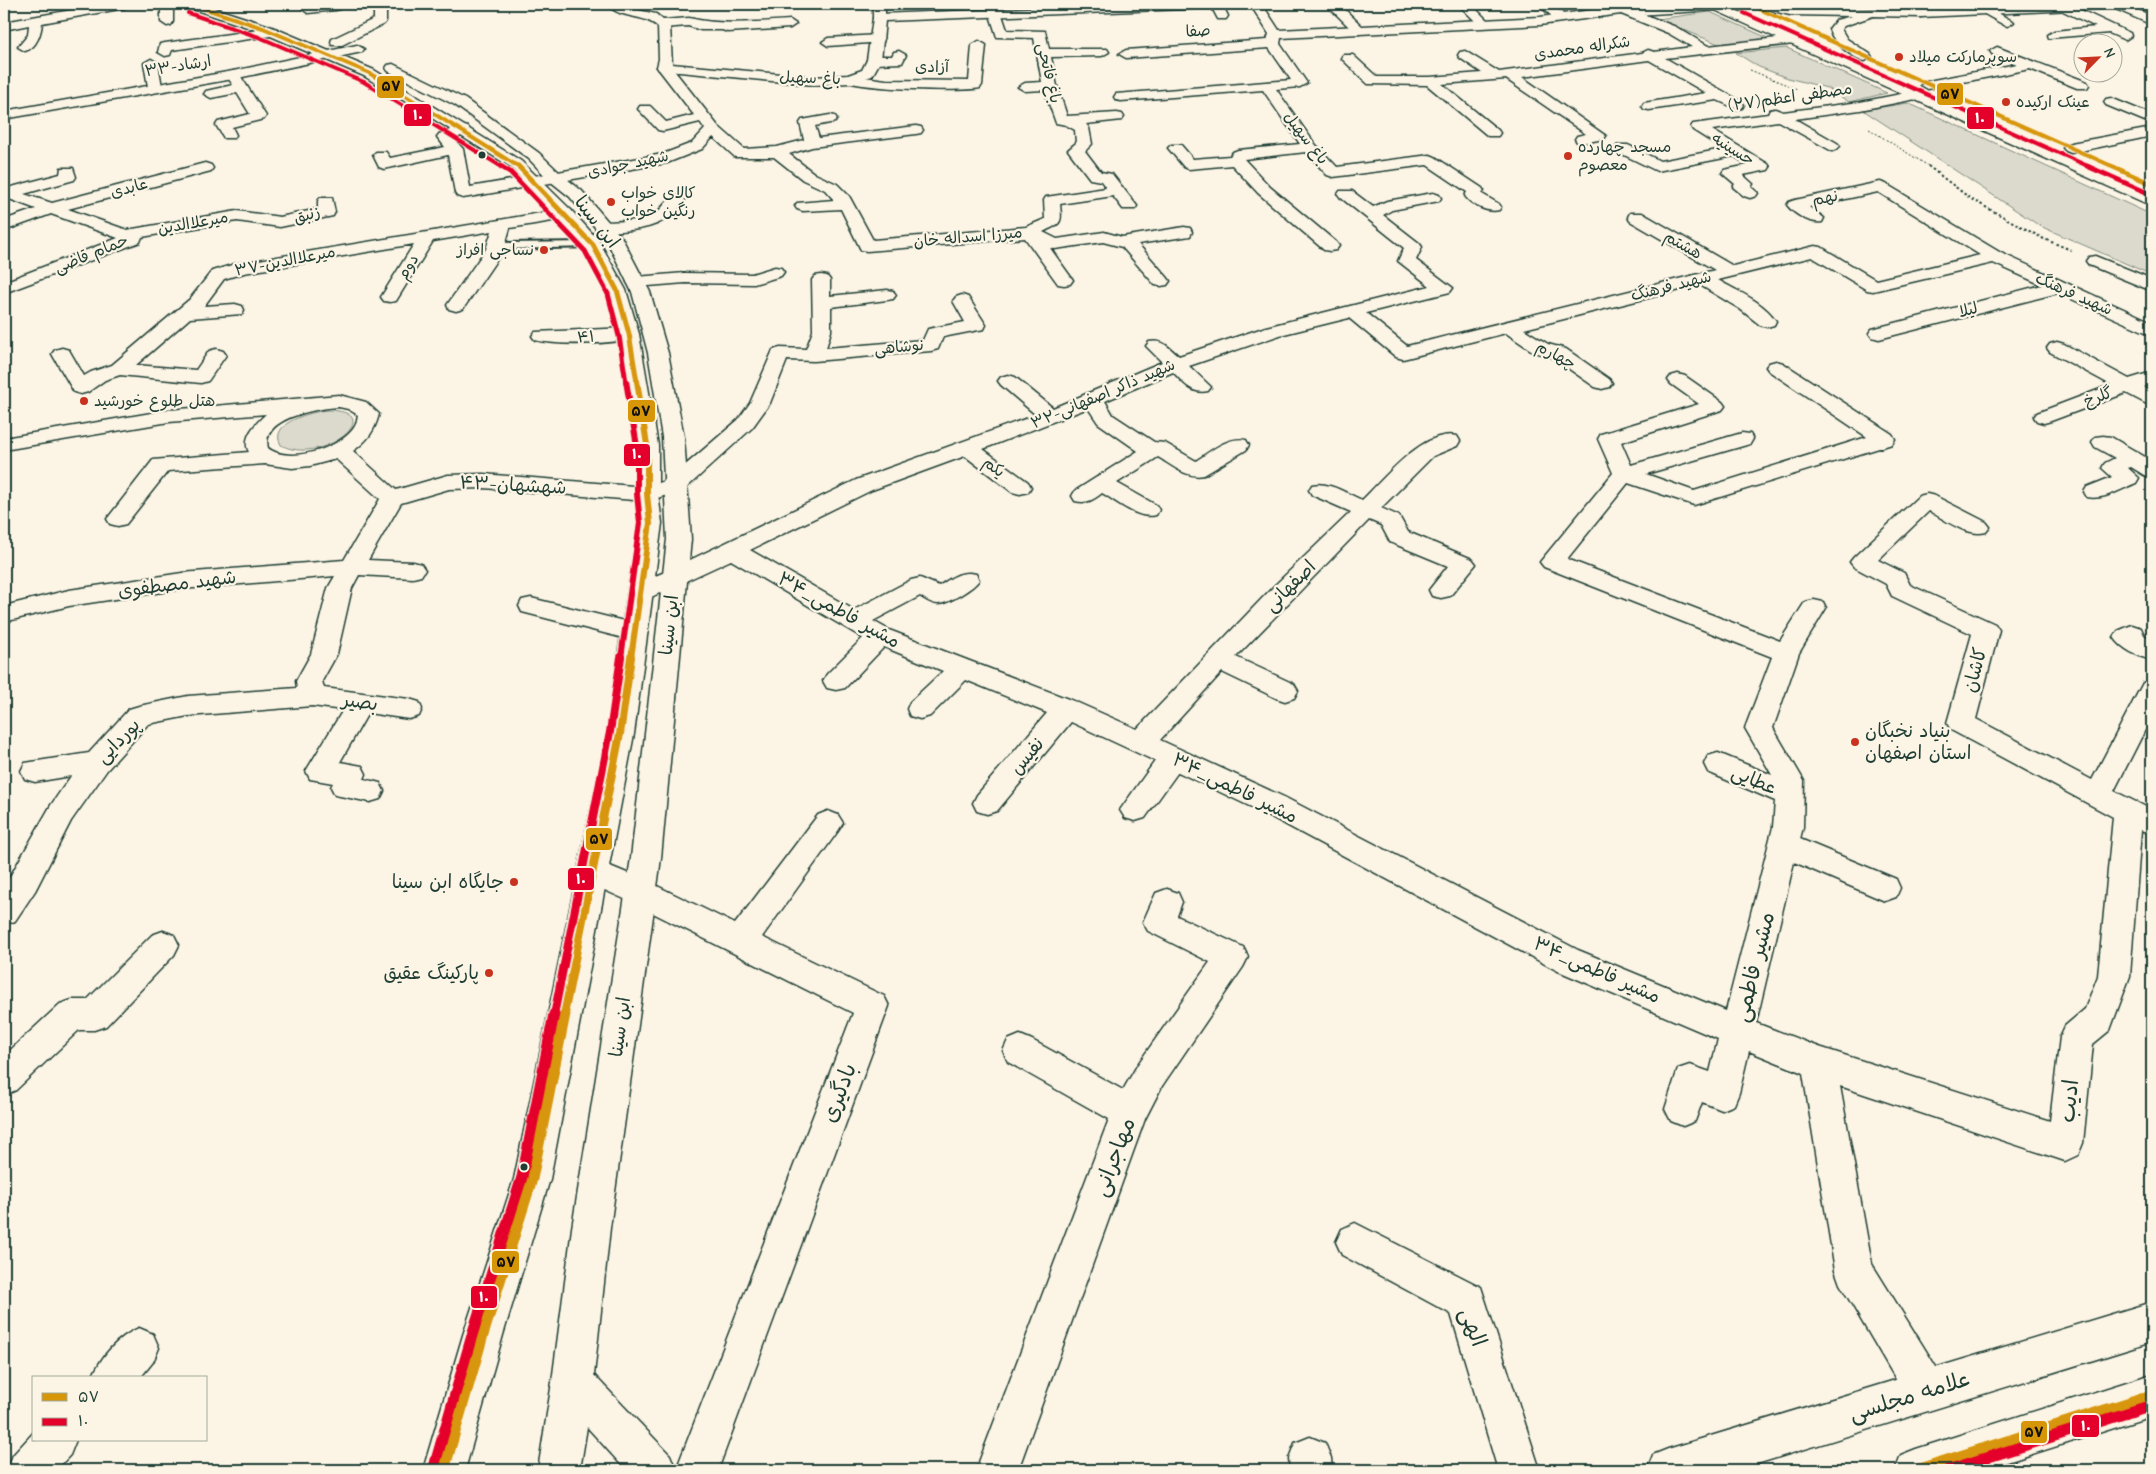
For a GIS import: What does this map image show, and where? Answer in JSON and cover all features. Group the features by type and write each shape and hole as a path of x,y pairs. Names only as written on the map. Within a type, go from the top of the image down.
{"street":[{"path":"4,26 36,21 62,11 125,4"},
{"path":"167,4 167,22"},
{"name":"ابن سینا","path":"191,4 272,32 332,49 358,49 460,102 534,156 556,178 576,194 616,242 641,292 658,353 673,437 679,539 646,858 591,1228 572,1382 557,1462"},
{"name":"ابن سینا","path":"232,4 332,49 516,164 534,181 593,245 617,290 629,334 647,445 647,494 650,523 620,734 593,871 532,1179 483,1335 445,1469"},
{"path":"308,9 336,6 337,4"},
{"name":"۳۳-ارشاد","path":"4,115 232,75 332,49 380,21 380,4"},
{"path":"613,4 617,8 642,13 658,19 663,24 666,63 664,67 708,123 740,154 778,152 811,143 916,130"},
{"path":"879,4 878,39 874,60 897,60 899,55"},
{"path":"879,18 996,15 1210,4"},
{"path":"1216,4 1222,16"},
{"name":"باغ سهیل","path":"1256,4 1300,83 1266,85"},
{"path":"1332,4 1359,30 1540,20 1620,10 1636,11 1715,5 2152,201"},
{"path":"1464,4 1484,23"},
{"path":"1543,4 1561,17"},
{"path":"1608,4 1672,30 1706,50"},
{"path":"1748,4 2152,184"},
{"path":"1760,4 1790,10 1821,12 1920,12 1979,7 2115,4 2152,21"},
{"path":"1901,4 1920,12"},
{"path":"2063,6 2125,36"},
{"path":"1979,7 2008,22"},
{"path":"1821,12 1816,16 1824,21 1840,24 1885,12"},
{"name":"باغ فاتحی","path":"996,15 1002,34 1040,34 1050,86 1061,120 1070,121 1082,128 1084,144 1076,150 1096,176 1106,177 1129,206"},
{"path":"727,30 726,18 756,17"},
{"path":"25,47 34,35 36,21"},
{"path":"663,24 689,22 727,30 790,24"},
{"path":"1840,24 1835,29 1836,33 1865,57"},
{"path":"2054,35 2111,29"},
{"name":"صفا","path":"1126,54 1142,48 1274,39 1359,30"},
{"path":"165,52 165,47 272,32"},
{"path":"828,42 878,39"},
{"name":"شکراله محمدی","path":"1348,58 1373,81 1430,81 1503,76 1794,40"},
{"name":"آزادی","path":"849,79 886,84 975,85 980,45"},
{"path":"1631,46 1653,56 1737,105"},
{"path":"1997,51 2082,85"},
{"path":"1043,53 1102,52"},
{"path":"1581,52 1601,63"},
{"path":"1465,55 1503,76 1599,136 1582,139"},
{"name":"باغ سهیل","path":"664,67 814,81 849,79 867,74 874,60"},
{"path":"151,63 155,87"},
{"path":"1928,84 2030,65"},
{"path":"229,135 223,125 259,116 232,75"},
{"path":"1164,76 1168,94 1174,108"},
{"path":"1430,81 1493,133"},
{"path":"1121,97 1266,85"},
{"name":"باغ سهیل","path":"1266,85 1310,147 1333,172 1430,160 1476,191 1473,196 1493,208"},
{"path":"1025,87 1050,86"},
{"path":"211,94 241,88"},
{"path":"1649,106 1718,95"},
{"name":"مصطفی اعظم(۲۷)","path":"1698,127 1835,109 1916,95"},
{"path":"2111,102 2152,120"},
{"path":"1758,104 1832,146"},
{"path":"645,109 663,127 708,123"},
{"path":"1554,120 1592,116"},
{"path":"1070,121 1117,117"},
{"path":"811,143 812,140 807,123 830,118"},
{"path":"456,149 444,137 486,121"},
{"name":"شهید جوادی","path":"456,149 463,193 668,158 697,146 708,123"},
{"name":"حسینیه","path":"1698,127 1762,167 1730,173 1745,184 1741,187 1750,192"},
{"path":"2071,148 2152,132"},
{"path":"1236,160 1238,155 1310,147"},
{"path":"1176,148 1188,164 1236,160"},
{"path":"1623,148 1636,156 1643,156 1657,166 1737,151"},
{"path":"384,164 456,149"},
{"path":"778,152 809,177 831,187 845,204"},
{"path":"1236,160 1264,190 1330,246"},
{"name":"عابدی","path":"53,208 205,168"},
{"path":"6,192 68,177 66,171"},
{"name":"نهم","path":"1816,218 1795,204 1880,187"},
{"name":"شهید فرهنگ","path":"1880,187 1995,257 2152,329"},
{"path":"1064,280 1030,232 1053,221 1052,200 1117,191"},
{"name":"حمام قاضی","path":"4,288 134,238 6,192"},
{"name":"۳۲-شهید ذاکر اصفهانی","path":"640,592 674,578 864,485 1050,416 1174,364 1273,331 1444,288 1407,261 1413,247 1346,194"},
{"path":"1372,214 1386,206 1433,198"},
{"path":"603,227 651,223 670,213 677,200"},
{"name":"زنبق","path":"279,241 327,212 326,201"},
{"path":"803,206 845,204"},
{"name":"میرزا اسداله خان","path":"845,204 857,222 867,246 950,234 1030,232 1056,244 1104,237 1121,242 1184,232"},
{"path":"4,226 53,208"},
{"name":"۳۷-میرعلاالدین","path":"119,369 196,303 218,275 241,268 279,241 427,237 565,214"},
{"name":"میرعلاالدین","path":"127,235 238,216 279,241"},
{"name":"هشتم","path":"1636,217 1730,272"},
{"path":"456,305 496,246 503,224"},
{"name":"دوم","path":"390,297 427,237"},
{"path":"1126,241 1161,281"},
{"name":"شهید فرهنگ","path":"1352,311 1403,353 1815,251 1873,286 1995,257"},
{"path":"2095,261 2152,286"},
{"path":"636,282 685,278 754,279 775,272"},
{"path":"1703,279 1747,305 1766,321"},
{"path":"647,494 676,485 745,424 760,403 780,354 814,355 822,331 821,280"},
{"name":"لیلا","path":"1879,333 2058,287"},
{"path":"1657,290 1680,305"},
{"path":"821,303 887,296"},
{"name":"نوشاهی","path":"814,355 932,345 935,333 977,325 962,302"},
{"path":"1282,307 1300,324"},
{"path":"185,313 235,310"},
{"name":"چهارم","path":"1509,326 1541,348 1559,353 1602,383"},
{"name":"۴۱","path":"542,336 564,338 629,334"},
{"path":"1156,346 1201,387"},
{"path":"2057,348 2152,399"},
{"path":"62,354 81,388 98,376 119,369 179,396"},
{"path":"179,396 201,377 216,356"},
{"path":"1678,380 1715,406 1609,439 1624,474 1694,498 1884,439 1776,367"},
{"name":"گلرخ","path":"2044,417 2152,378"},
{"path":"1008,381 1050,416"},
{"path":"4,444 179,396 304,405 339,401 358,405 370,414 370,423 364,433 354,442 319,457 299,461 281,461 266,457 161,466 118,519"},
{"path":"1093,398 1104,419 1152,451"},
{"path":"266,457 258,450 256,441 261,430 272,420 304,405"},
{"path":"1742,439 1624,474 1552,562 1786,653"},
{"name":"اصفهانی","path":"1140,743 1284,591 1365,510 1425,452 1450,441"},
{"path":"2103,442 2152,470"},
{"path":"1083,496 1157,448 1196,470 1238,445"},
{"name":"یکم","path":"968,448 1020,487"},
{"path":"312,696 309,681 324,654 340,588 392,498 339,450"},
{"path":"2095,492 2128,478 2113,468 2131,458"},
{"name":"۴۳-شهشهان","path":"392,498 448,482 483,481 647,494"},
{"path":"1102,484 1140,505 1109,515"},
{"path":"1320,490 1391,522 1398,537 1464,564 1441,590"},
{"name":"کاشان","path":"1978,527 1927,502 1862,562 1895,579 1901,590 1986,630 1961,723 2140,817"},
{"name":"۳۴_مشیر فاطمی","path":"732,550 880,636 1066,710 1173,758 1274,805 1567,960 1737,1031"},
{"name":"شهید مصطفوی","path":"4,614 70,598 182,581 351,567 413,570"},
{"path":"853,621 920,586 939,596 967,580"},
{"path":"531,606 635,632"},
{"name":"مشیر فاطمی","path":"1814,608 1786,653 1759,728 1790,781 1788,827 1737,1031 1819,1063"},
{"path":"2132,634 2127,637 2152,650"},
{"path":"836,681 880,636"},
{"path":"1219,660 1285,691"},
{"path":"920,709 961,668"},
{"path":"2098,795 2152,690"},
{"name":"بصیر","path":"312,696 409,709"},
{"name":"پوردایی","path":"4,912 24,882 61,813 97,762 139,716 188,706 312,696"},
{"path":"360,702 320,771 352,774 345,787 370,791"},
{"name":"نفیس","path":"987,803 1066,710"},
{"path":"1135,810 1173,758"},
{"path":"35,771 97,762"},
{"name":"عطایی","path":"1718,764 1790,795"},
{"name":"ادیب","path":"1819,1063 2065,1143 2077,1037 2098,1019 2114,976 2140,817"},
{"path":"741,942 828,823"},
{"path":"1784,845 1886,888"},
{"name":"بادگیری","path":"593,871 640,892 872,1006 697,1470"},
{"name":"مهاجرانی","path":"997,1470 1130,1112 1150,1075 1232,958 1159,922 1167,902"},
{"path":"4,1079 72,1015 94,1015 163,944"},
{"path":"1683,1110 1690,1081 1722,1093 1737,1031"},
{"path":"1020,1051 1130,1112"},
{"path":"1819,1063 1854,1270 1926,1390"},
{"name":"الهی","path":"1355,1242 1467,1301 1519,1470"},
{"name":"علامه مجلسی","path":"1668,1470 2152,1322"},
{"path":"114,1376 139,1348"},
{"path":"572,1382 655,1470"},
{"path":"1916,1470 2152,1395"},
{"path":"28,1470 53,1442"}],"lane":[{"path":"496,246 593,245"}],"path":[{"path":"1706,50 1772,80 1824,98 1835,109 1918,158 1972,199 2044,238 2095,261"}],"shaded area":[{"path":"1710,12 1770,39 1721,45 1657,19"},
{"path":"1787,48 1887,93 1849,102 1827,88 1788,78 1759,67 1736,53"},
{"path":"1908,103 2152,215 2152,275 2040,226 1863,110"},
{"path":"327,410 345,413 353,419 351,427 343,436 330,444 314,449 297,450 281,445 279,437 281,430 286,424 302,416"}],"transit line":[{"name":"۵۷","path":"191,4 263,28 369,73 516,164 593,245 617,290 629,334 647,445 647,494 650,523 620,734 532,1179 483,1335 444,1470"},
{"name":"۵۷","path":"1748,4 2152,184"},
{"name":"۱۰","path":"188,13 259,37 364,82 510,172 585,251 608,294 619,336 637,446 637,494 640,523 610,732 522,1177 473,1332 434,1467"},
{"name":"۱۰","path":"1744,13 2148,193"},
{"name":"۵۷","path":"1916,1470 2152,1395"},
{"name":"۱۰","path":"1948,1470 2152,1405"}],"place":[{"name":"سوپرمارکت میلاد","path":"1899,57"},
{"name":"عینک ارکیده","path":"2006,102"},
{"name":"مسجد چهارده معصوم","path":"1568,156"},
{"name":"کالای خواب رنگین خواب","path":"611,202"},
{"name":"نساجی افراز","path":"544,250"},
{"name":"هتل طلوع خورشید","path":"84,401"},
{"name":"بنیاد نخبگان استان اصفهان","path":"1855,742"},
{"name":"جایگاه ابن سینا","path":"514,882"},
{"name":"پارکینگ عقیق","path":"489,973"}]}
